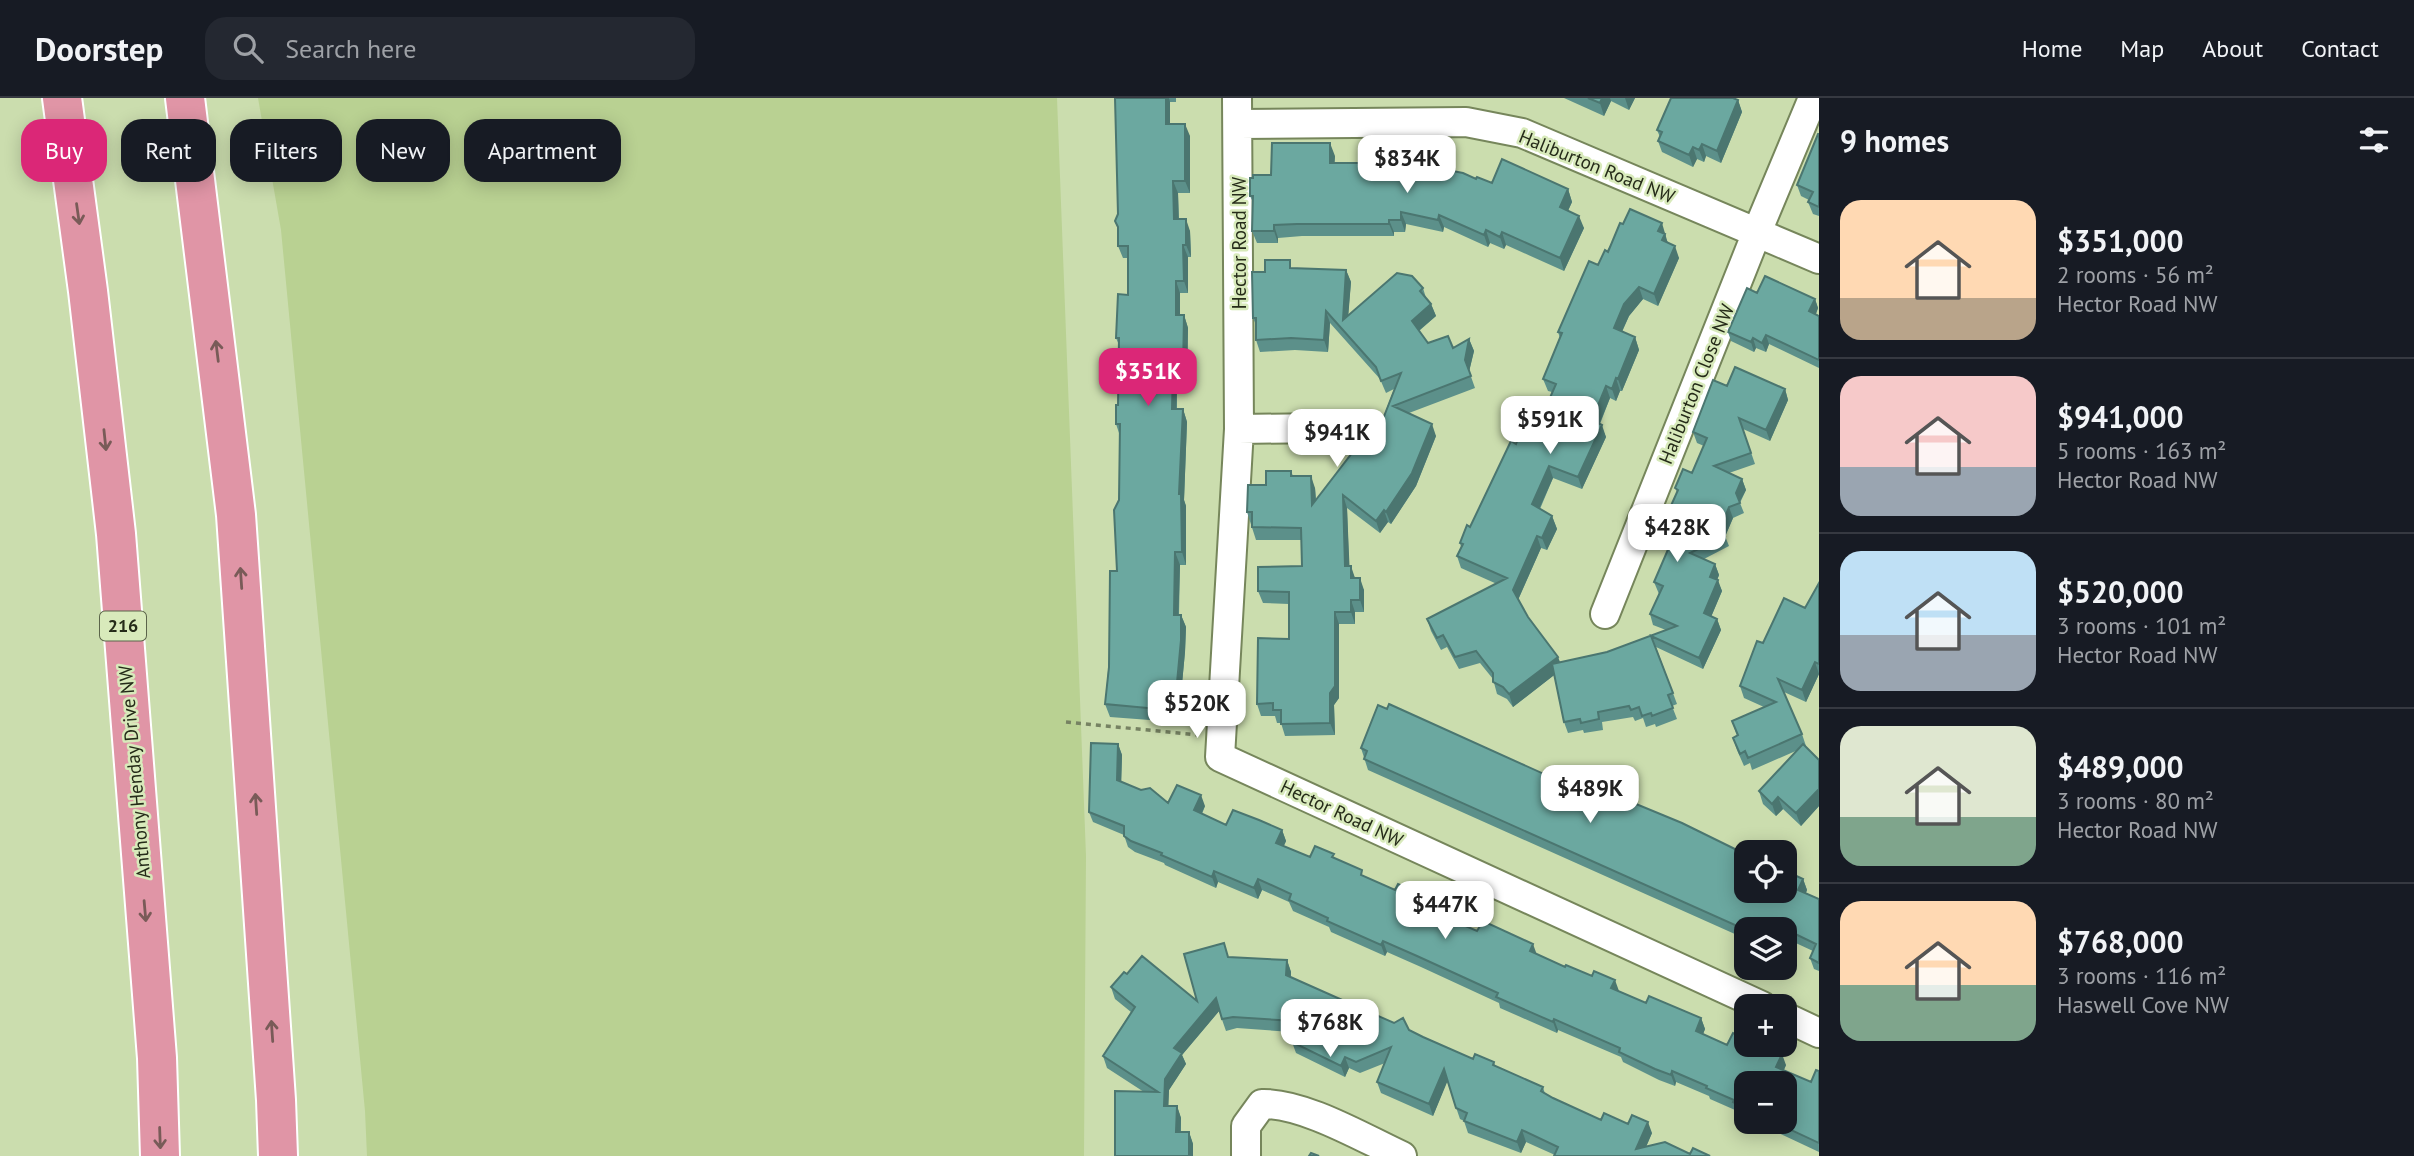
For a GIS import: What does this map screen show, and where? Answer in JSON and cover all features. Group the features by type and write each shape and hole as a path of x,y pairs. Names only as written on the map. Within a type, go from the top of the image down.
{"highway":[{"name":"Anthony Henday Drive NW","path":"62,98 116,534 157,1058 160,1156"},
{"path":"186,98 236,515 278,1156"},
{"path":"276,1100 287,1156"}],"street":[{"name":"Haliburton Close NW","path":"1605,614 1813,98"},
{"name":"Haliburton Road NW","path":"1238,111 1466,122 1521,133 1819,259"},
{"name":"Hector Road NW","path":"1238,111 1239,429 1220,757 1736,994"},
{"path":"1239,429 1326,428"},
{"path":"1797,1023 1819,1033"},
{"path":"1246,1156 1246,1126 1262,1104 1279,1104 1303,1111 1402,1156"}],"path":[{"path":"1066,722 1221,738"}],"green space":[{"path":"258,98 1057,98 1086,856 1084,1156 367,1156 365,1111 281,230 273,182 342,182 342,119 262,119"}],"building":[{"path":"1115,98 1166,98 1166,124 1185,124 1185,181 1173,181 1174,219 1186,219 1186,245 1183,245 1184,281 1176,281 1176,315 1184,315 1183,371 1173,371 1172,409 1183,409 1179,494 1182,552 1175,552 1174,615 1181,615 1181,640 1176,693 1164,692 1163,699 1159,698 1158,709 1105,704 1109,667 1110,571 1117,571 1114,510 1119,500 1120,424 1116,424 1118,294 1128,295 1128,246 1118,246 1118,227 1115,221 1118,214"},
{"path":"1588,98 1602,98 1600,103"},
{"path":"1671,98 1738,100 1717,151 1702,144 1699,150 1693,147 1689,155 1658,141 1662,132 1657,130"},
{"path":"1818,134 1819,207 1808,202 1813,192 1797,185"},
{"path":"1272,143 1330,143 1330,163 1375,163 1376,144 1402,145 1402,153 1430,145 1437,168 1492,183 1502,159 1568,189 1560,207 1579,216 1560,258 1502,232 1500,237 1486,230 1484,235 1439,215 1438,220 1401,212 1401,220 1389,220 1389,224 1274,225 1274,231 1252,231 1253,196 1250,196 1250,178 1253,178 1253,175 1271,175"},
{"path":"1630,209 1662,223 1658,231 1665,234 1662,240 1675,246 1654,294 1639,287 1624,304 1614,328 1635,337 1618,379 1616,378 1612,389 1606,386 1592,420 1602,425 1578,477 1549,466 1532,504 1552,516 1542,538 1537,536 1513,590 1528,617 1558,657 1509,694 1493,682 1493,673 1476,651 1455,657 1443,635 1437,638 1427,619 1507,578 1457,556 1463,544 1460,543 1511,441 1516,444 1520,434 1532,439 1556,384 1543,379 1562,333 1558,332 1589,261 1598,265 1605,250 1608,252 1620,223 1623,224"},
{"path":"1265,260 1290,260 1290,268 1346,270 1343,320 1397,273 1412,276 1423,288 1420,291 1431,304 1412,321 1428,343 1448,336 1453,348 1469,339 1465,360 1471,376 1393,406 1432,424 1412,473 1386,512 1384,510 1376,521 1343,495 1345,566 1351,566 1351,578 1360,578 1360,600 1351,600 1351,612 1335,612 1335,686 1330,693 1330,723 1281,724 1281,710 1273,710 1273,703 1257,704 1258,638 1289,639 1289,592 1258,591 1258,567 1302,566 1301,528 1252,527 1252,512 1247,512 1248,485 1266,485 1266,471 1291,471 1291,476 1311,476 1312,505 1359,444 1370,452 1401,373 1381,381 1376,367 1326,311 1324,340 1256,340 1252,272 1265,272"},
{"path":"1765,276 1815,299 1809,311 1819,316 1819,360 1766,335 1762,343 1753,338 1751,342 1728,332 1747,288 1757,293"},
{"path":"1735,367 1785,389 1766,430 1739,418 1751,453 1714,466 1742,479 1736,493 1740,503 1729,507 1721,527 1725,536 1690,553 1715,564 1710,577 1718,580 1704,613 1717,619 1699,658 1651,636 1673,693 1668,695 1673,708 1652,716 1651,713 1642,716 1639,707 1631,710 1629,706 1598,712 1599,719 1581,723 1580,719 1564,722 1552,664 1607,652 1677,626 1650,614 1663,586 1654,582 1679,524 1665,519 1678,490 1675,488 1683,469 1692,473 1707,438 1693,432 1713,380 1727,386"},
{"path":"1819,583 1819,664 1815,662 1802,690 1778,679 1802,734 1748,758 1745,751 1740,754 1733,738 1738,735 1732,721 1776,702 1740,686 1757,641 1763,643 1784,598 1805,608"},
{"path":"1389,704 1608,803 1612,794 1682,823 1734,849 1734,903 1797,903 1797,876 1803,879 1798,890 1819,899 1819,963 1810,958 1816,944 1797,935 1797,917 1734,917 1734,925 1364,759 1367,751 1361,748 1378,705 1387,709"},
{"path":"1091,743 1118,744 1117,780 1141,790 1150,788 1168,803 1177,785 1201,795 1194,810 1226,825 1233,810 1282,830 1276,843 1310,857 1315,846 1362,870 1361,875 1395,890 1398,884 1452,907 1447,918 1477,931 1483,921 1533,944 1530,951 1565,967 1566,965 1592,976 1594,971 1615,980 1611,988 1646,1003 1649,996 1701,1018 1696,1031 1727,1045 1734,1033 1734,1057 1781,1057 1776,1067 1785,1071 1734,1071 1734,1100 1672,1071 1671,1075 1655,1069 1619,1052 1620,1048 1496,997 1498,993 1383,941 1381,945 1327,921 1328,918 1289,900 1291,894 1258,879 1254,888 1214,871 1212,877 1161,855 1162,853 1124,836 1124,826 1089,812"},
{"path":"1803,744 1819,760 1819,789 1796,813 1778,797 1772,804 1759,791"},
{"path":"1224,943 1228,957 1287,960 1286,975 1394,1023 1403,1018 1409,1030 1473,1059 1475,1054 1494,1062 1493,1065 1543,1087 1541,1091 1553,1098 1601,1120 1604,1113 1628,1124 1632,1115 1648,1122 1636,1149 1665,1142 1690,1154 1693,1148 1710,1156 1554,1156 1558,1147 1522,1130 1517,1142 1464,1121 1467,1113 1456,1108 1444,1069 1429,1104 1377,1082 1391,1047 1356,1062 1345,1057 1341,1066 1292,1042 1297,1031 1290,1028 1293,1021 1233,1017 1222,1019 1216,998 1174,1048 1182,1053 1165,1079 1164,1106 1177,1106 1176,1132 1189,1132 1189,1156 1115,1156 1115,1091 1158,1092 1103,1056 1135,1007 1111,987 1124,972 1127,974 1142,956 1197,1001 1184,954"},
{"path":"1816,1070 1819,1071 1819,1143 1797,1133 1797,1076 1811,1082"}]}
